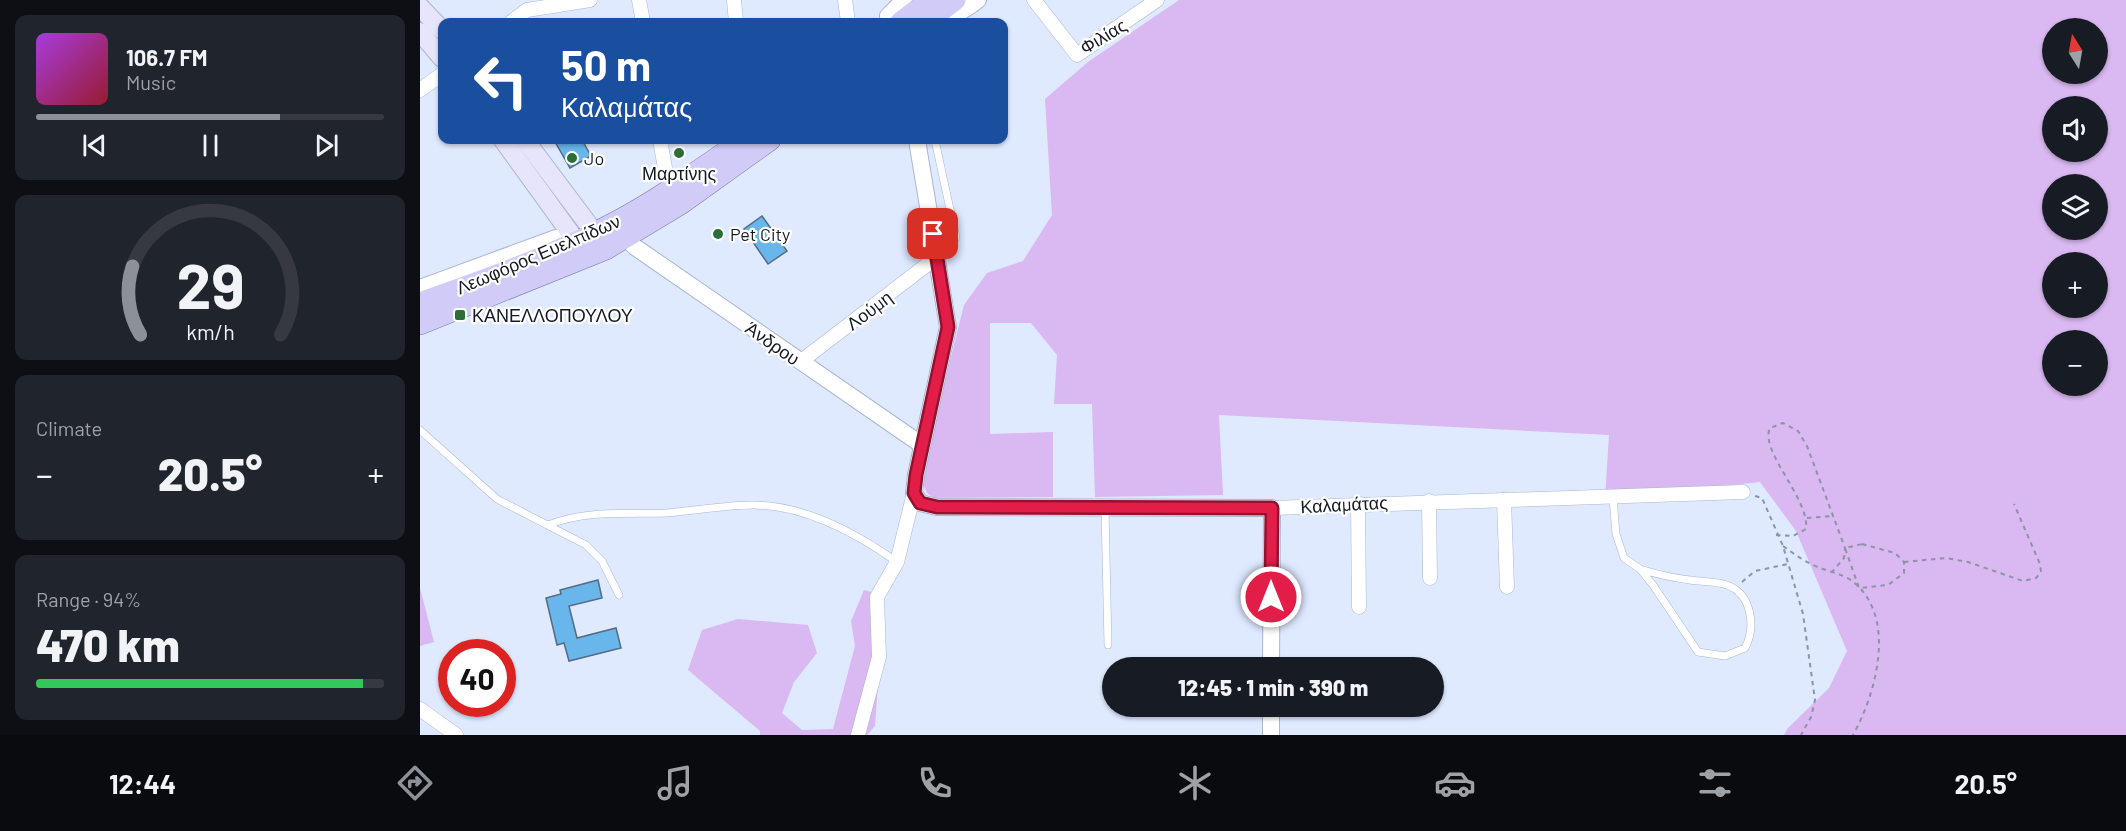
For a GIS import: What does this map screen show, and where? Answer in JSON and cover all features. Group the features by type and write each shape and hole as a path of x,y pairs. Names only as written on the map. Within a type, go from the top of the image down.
{"main road":[{"path":"913,18 955,0"},
{"path":"420,7 438,26"},
{"path":"420,32 438,53"},
{"path":"505,144 591,245"},
{"path":"528,144 591,245"},
{"name":"Λεωφόρος Ευελπίδων","path":"420,324 591,245 737,144"},
{"name":"Λεωφόρος Ευελπίδων","path":"420,303 591,245 626,238 682,203 764,144"}],"street":[{"path":"515,18 527,5 590,0"},
{"path":"639,0 642,18"},
{"path":"734,0 736,18"},
{"path":"845,0 847,18"},
{"path":"888,18 904,0"},
{"path":"931,12 949,16 961,13 978,0"},
{"name":"Φιλίας","path":"1034,0 1077,55 1156,0"},
{"path":"420,90 438,77"},
{"path":"661,144 672,189"},
{"path":"858,735 879,657 877,597 897,562 914,493 948,327 918,144"},
{"path":"420,288 556,238 591,245"},
{"name":"Άνδρου","path":"626,238 635,247 922,445"},
{"name":"Λούμη","path":"800,362 937,257"},
{"name":"Καλαμάτας","path":"914,493 920,503 937,507 1272,508 1743,492"},
{"path":"1504,500 1507,587"},
{"path":"1429,501 1430,578"},
{"path":"1358,504 1359,607"},
{"path":"1271,657 1272,508"},
{"path":"420,709 447,732"},
{"path":"1271,717 1271,735"}],"lane":[{"path":"936,144 956,237 949,253 937,257"},
{"path":"420,430 497,499 586,545 602,561 619,595"},
{"path":"1613,498 1618,546 1624,558 1640,570 1698,652 1710,656 1737,653 1745,648 1748,642 1751,611 1733,588 1727,585 1679,579 1640,570"},
{"path":"548,525 584,515 668,513 757,505 816,517 897,562"},
{"path":"1105,507 1108,645"}],"path":[{"path":"1776,535 1793,536 1806,529 1807,518 1779,461 1767,445 1766,435 1775,424 1783,423 1798,431 1818,473 1860,588"},
{"path":"1743,492 1762,498 1776,535 1783,546 1803,614 1815,700 1811,717 1801,735"},
{"path":"1904,562 1946,558 1968,562 2023,581 2036,578 2041,572 2040,564 2014,504"},
{"path":"1807,518 1832,516"},
{"path":"1845,548 1862,544 1884,548 1895,553 1904,562 1904,573 1888,585 1860,588"},
{"path":"1783,546 1817,567 1851,580 1868,596 1876,622 1879,661 1873,691 1853,735"},
{"path":"1832,572 1844,558 1845,548"},
{"path":"1733,588 1755,571 1788,564"}],"shaded area":[{"path":"1179,0 2126,0 2126,735 1784,735 1787,729 1829,688 1847,651 1796,531 1760,482 1605,499 1609,435 1219,415 1223,495 1095,497 1092,404 1054,404 1057,355 1031,323 990,323 990,434 1053,432 1053,497 934,498 927,493 923,484 927,454 964,305 987,273 1023,261 1052,215 1045,99 1088,62"},
{"path":"420,588 434,642 420,646"},
{"path":"864,590 875,593 883,613 875,726 867,735 760,735 760,731 688,670 702,630 738,619 808,625 817,653 794,682 782,713 802,730 833,729 855,646 851,621"}],"building":[{"path":"556,144 584,144 591,156 570,168"},
{"path":"762,216 787,251 768,264 744,229"},
{"path":"598,580 602,598 569,606 577,638 616,628 621,648 569,661 564,643 557,645 546,598 561,594 560,590"}],"place":[{"name":"Μαρτίνης","path":"679,153"},
{"name":"Jo","path":"572,158"},
{"name":"Pet City","path":"718,234"},
{"name":"ΚΑΝΕΛΛΟΠΟΥΛΟΥ","path":"460,315"}],"route":[{"path":"933,234 948,327 916,475 914,493 920,503 937,507 1272,508 1271,597"}]}
